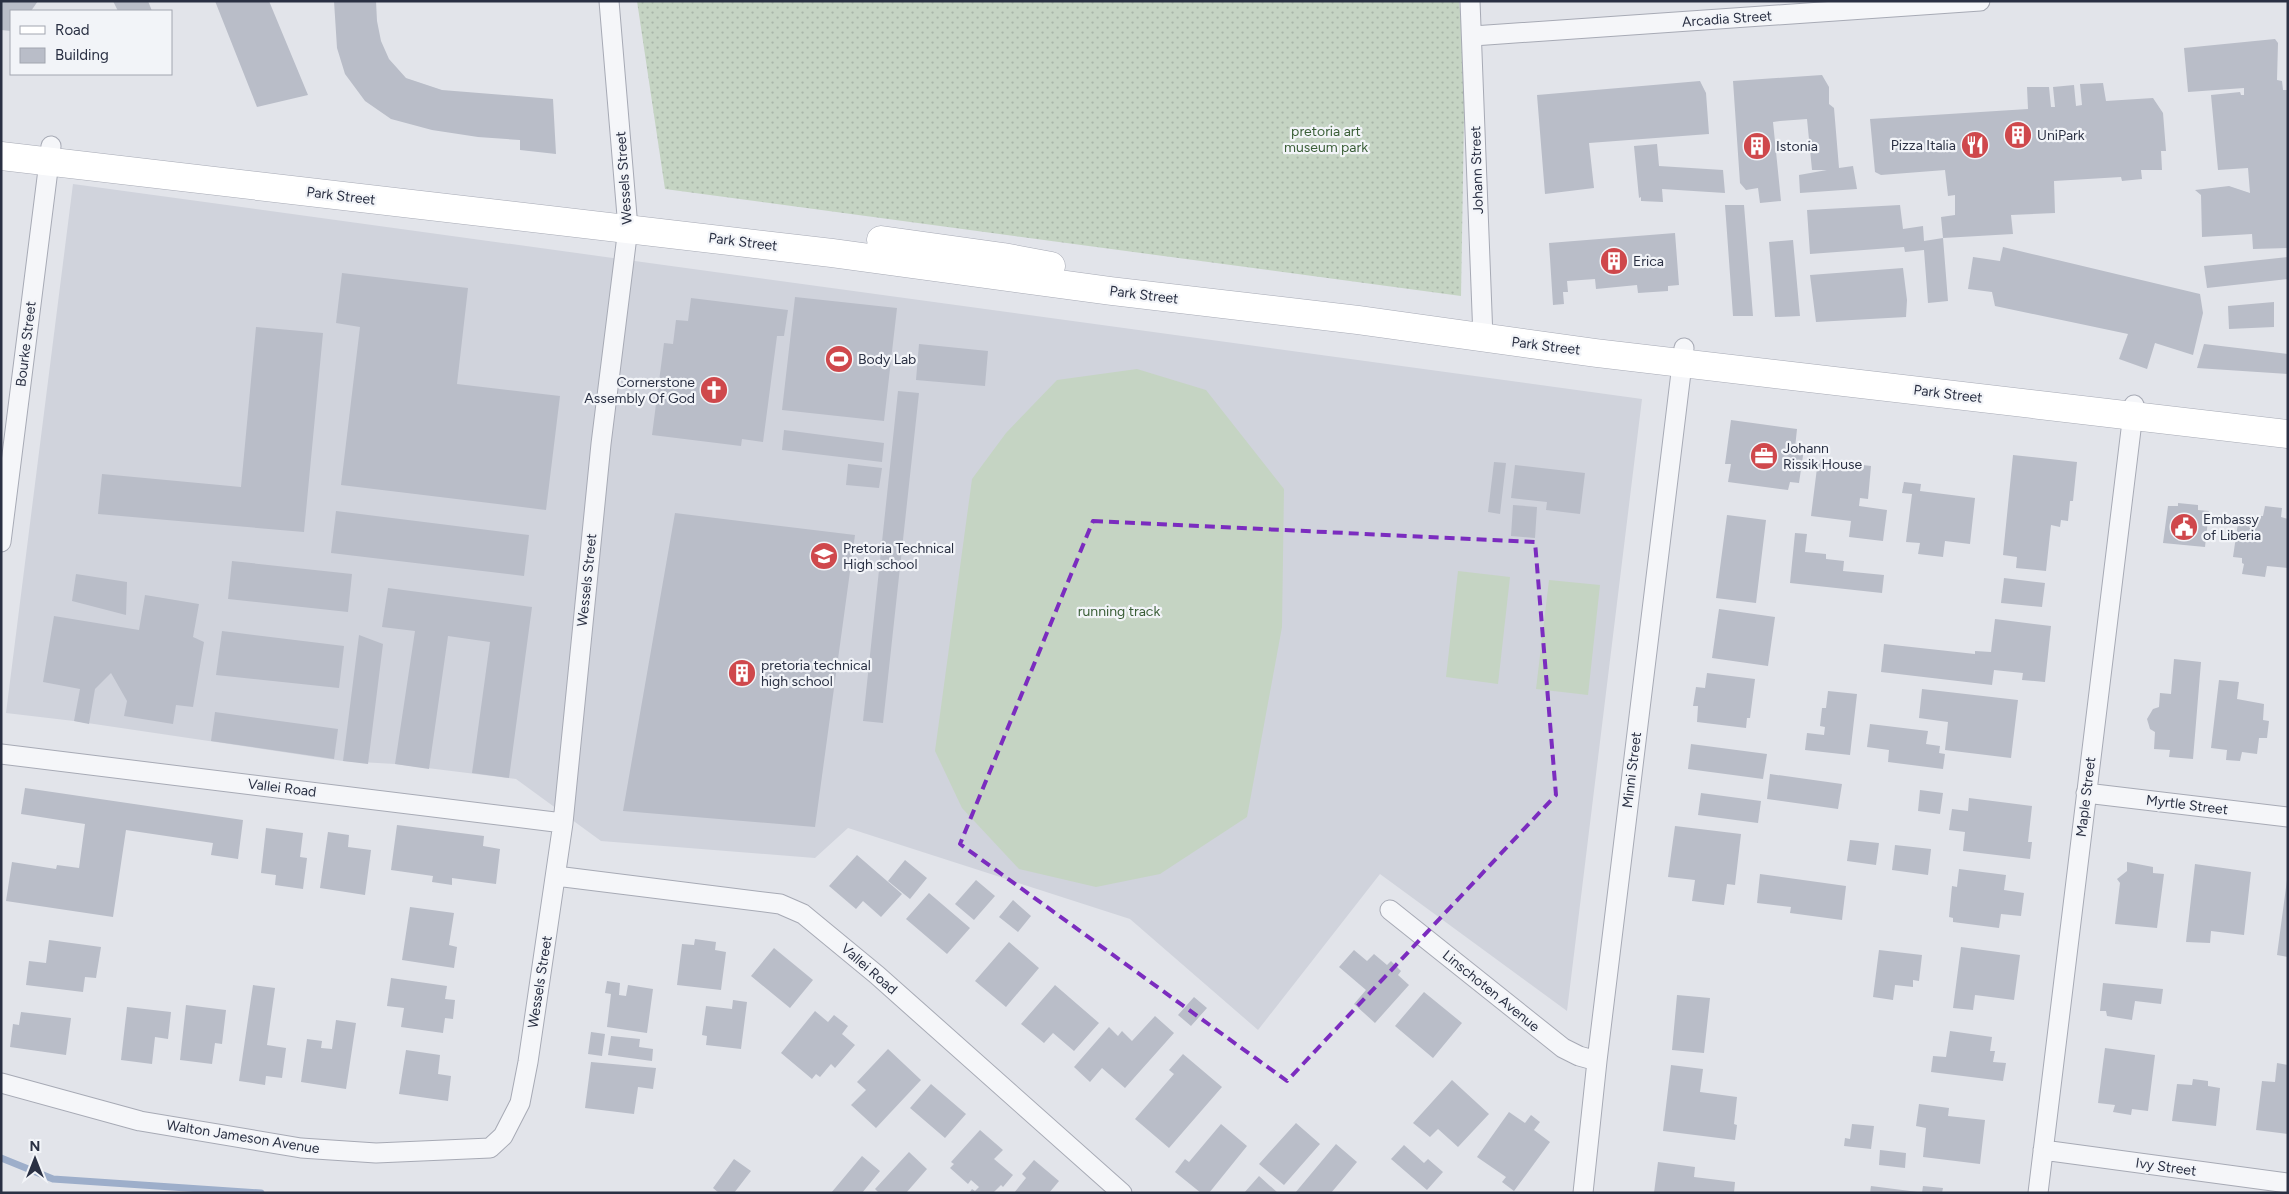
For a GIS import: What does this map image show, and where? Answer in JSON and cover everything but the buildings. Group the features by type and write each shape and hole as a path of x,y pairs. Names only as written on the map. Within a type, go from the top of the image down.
{"street":[{"name":"Wessels Street","path":"490,1148 503,1136 520,1103 556,876 601,444 628,219 609,1"},
{"name":"Johann Street","path":"1470,1 1473,36 1483,329"},
{"name":"Arcadia Street","path":"1473,36 1980,1"},
{"name":"Park Street","path":"1,140 50,154"},
{"name":"Park Street","path":"1,156 50,154 628,219 833,234 1002,257 1483,329 2134,410 2288,434"},
{"name":"Bourke Street","path":"1,542 50,154"},
{"name":"Minni Street","path":"1583,1193 1597,1061 1683,355"},
{"name":"Park Street","path":"2134,410 2288,417"},
{"name":"Maple Street","path":"2038,1193 2134,410"},
{"name":"Vallei Road","path":"1,754 563,823"},
{"name":"Myrtle Street","path":"2086,793 2288,817"},
{"name":"Vallei Road","path":"556,876 780,904 803,914 877,975 1122,1193"},
{"name":"Linschoten Avenue","path":"1390,910 1563,1048 1579,1056 1597,1061"},
{"name":"Walton Jameson Avenue","path":"1,1083 140,1121 301,1148 376,1153 490,1148"},
{"name":"Ivy Street","path":"2044,1150 2288,1183"}],"highlighted area":[{"path":"1093,521 1535,542 1556,795 1287,1081 960,844"}],"shaded area":[{"name":"Pretoria Technical High school","path":"73,184 1642,399 1567,1011 1380,874 1258,1030 1130,919 848,828 815,858 601,841 516,779 395,764 343,761 74,721 6,713"}],"green space":[{"name":"pretoria art museum park","path":"637,1 1459,1 1465,58 1461,296 665,189"},
{"name":"running track","path":"1137,369 1206,390 1284,489 1282,627 1247,817 1160,874 1096,887 1019,869 962,808 935,751 972,479 1006,433 1057,380"},
{"path":"1458,571 1510,577 1498,684 1446,677"},
{"path":"1549,580 1600,585 1588,695 1536,689"}],"waterway":[{"path":"1,1158 53,1179 261,1193"}],"place":[{"name":"UniPark","path":"2018,135"},
{"name":"Pizza Italia","path":"1975,145"},
{"name":"Istonia","path":"1757,146"},
{"name":"Erica","path":"1614,261"},
{"name":"Body Lab","path":"839,359"},
{"name":"Cornerstone Assembly Of God","path":"714,390"},
{"name":"Johann Rissik House","path":"1764,456"},
{"name":"Embassy of Liberia","path":"2184,527"},
{"name":"Pretoria Technical High school","path":"824,556"},
{"name":"pretoria technical high school","path":"742,673"}]}
